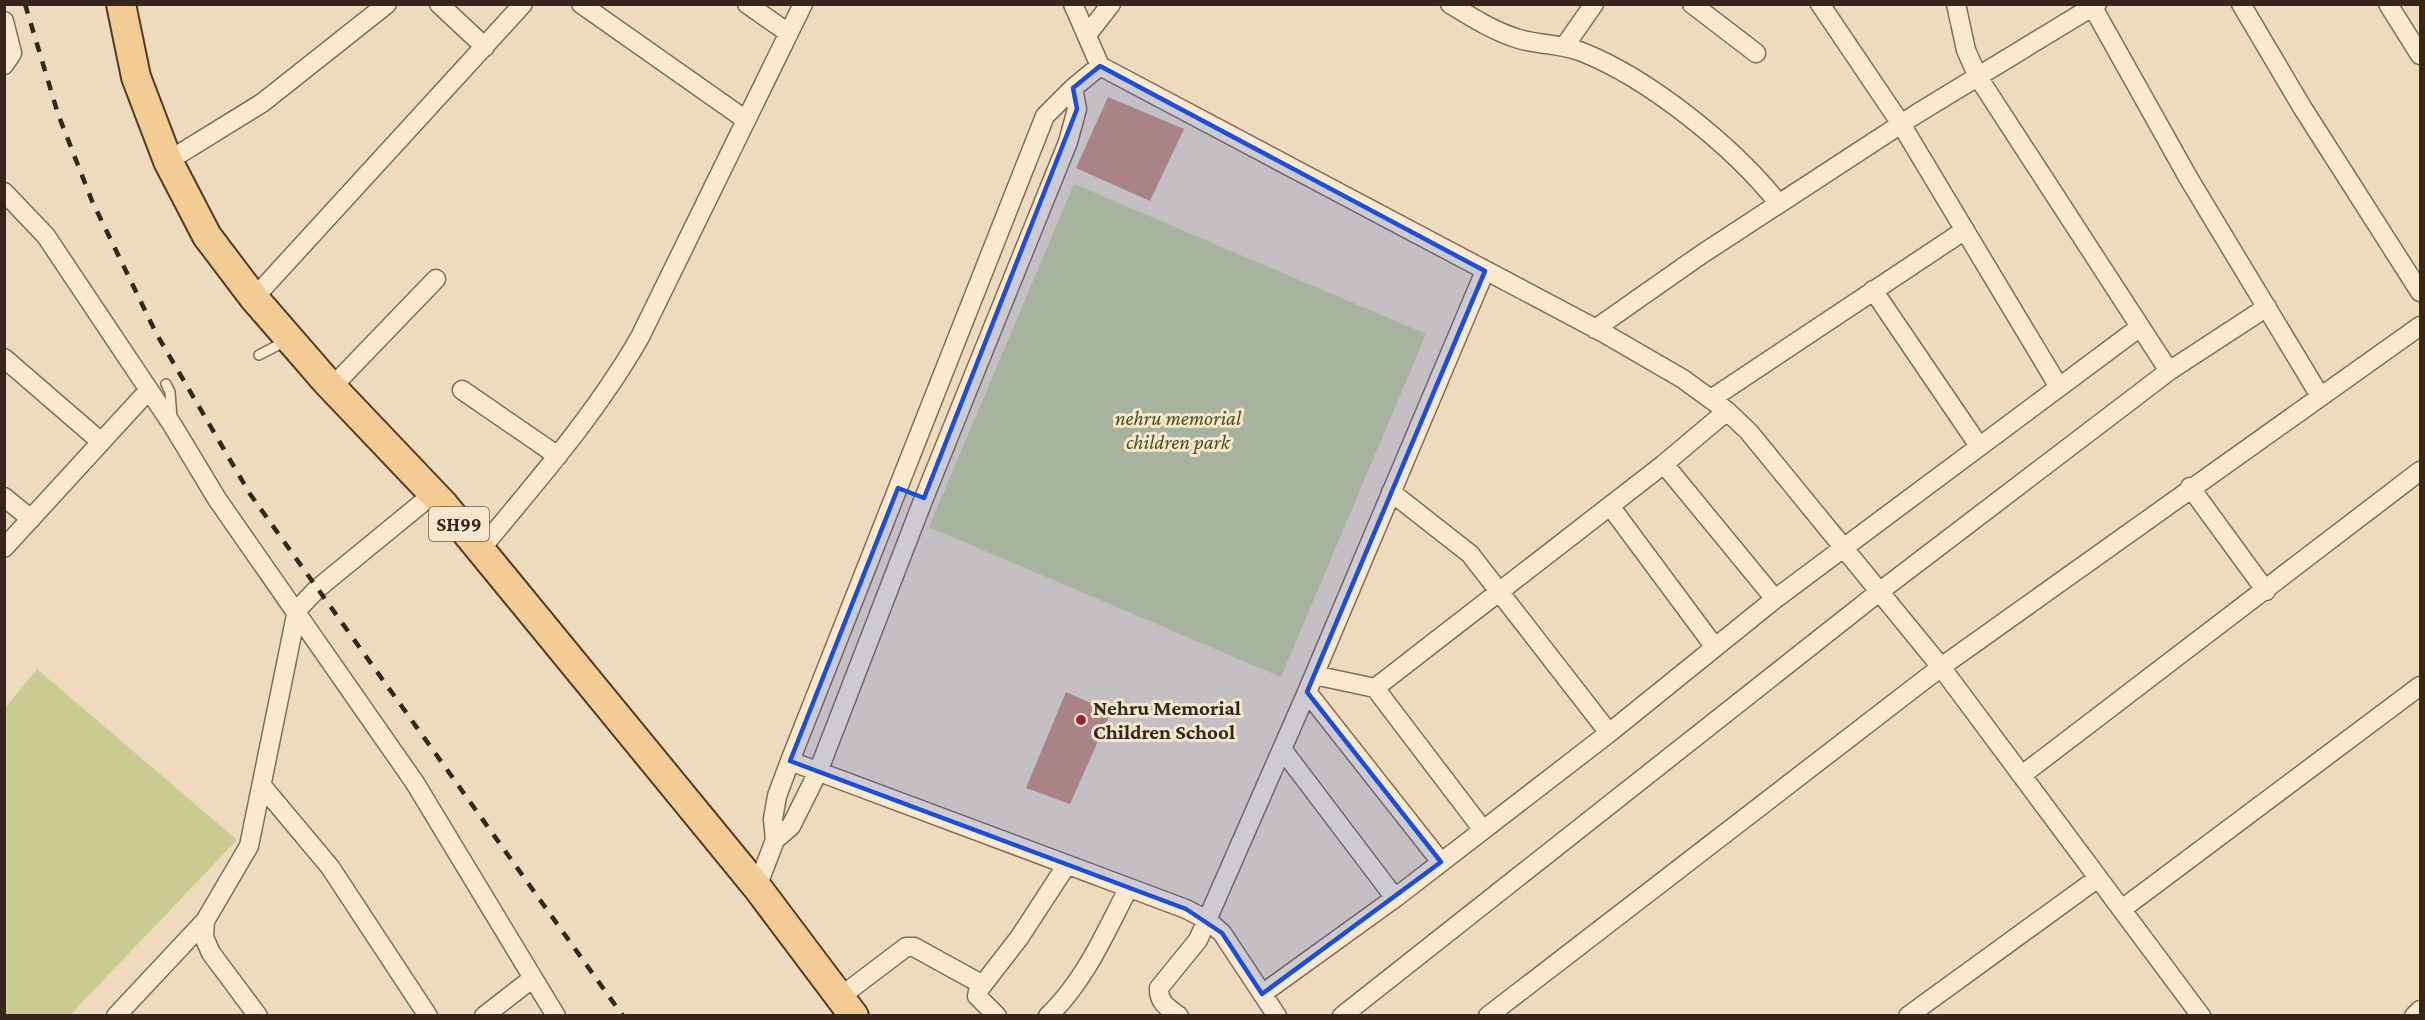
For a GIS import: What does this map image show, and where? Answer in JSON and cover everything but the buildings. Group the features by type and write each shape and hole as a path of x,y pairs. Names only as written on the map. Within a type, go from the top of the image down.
{"main road":[{"name":"SH99","path":"120,4 136,77 168,161 207,236 254,298 289,339 433,494 480,550 757,887 847,1006"}],"street":[{"path":"168,161 262,103 387,4"},
{"path":"439,4 485,47"},
{"path":"254,298 523,4"},
{"path":"581,4 746,120"},
{"path":"747,4 787,32"},
{"path":"480,550 558,456 616,378 803,4"},
{"path":"1087,35 1111,4"},
{"path":"1450,4 1519,39 1564,47 1611,64 1665,97 1734,157 1779,204"},
{"path":"1564,47 1594,4"},
{"path":"1692,4 1756,53"},
{"path":"1820,4 1901,124 2059,387"},
{"path":"1956,4 1966,50 1978,77 2169,372"},
{"path":"2241,4 2302,107 2421,292"},
{"path":"2388,4 2421,56"},
{"path":"1074,5 1100,66 1595,329 1683,379 1727,411 1749,432 1846,548 1941,667 2201,1016"},
{"path":"1595,329 1901,124 2093,6 2189,179 2320,396"},
{"path":"4,21 12,53 4,65"},
{"path":"776,840 773,819 775,807 790,761 1045,116 1072,87 1100,66"},
{"path":"757,887 776,840 791,826 818,772 924,498 1071,132 1077,109 1072,87"},
{"path":"4,192 46,236 147,392 173,426 217,499 297,610 415,783 556,1016"},
{"path":"1711,399 1965,230"},
{"path":"1179,1016 1164,1005 1158,997 1159,988 1198,940 1307,692 1485,271"},
{"path":"332,387 436,279"},
{"path":"1873,290 1979,446"},
{"path":"1342,1016 1879,591 2169,372 2267,307"},
{"path":"1488,1016 1941,667 2190,487 2421,326"},
{"path":"1262,994 1395,898 1609,733 1775,599 2140,327"},
{"path":"4,358 100,441"},
{"path":"462,390 558,456"},
{"path":"4,548 147,392"},
{"path":"1375,688 1664,464 1727,411"},
{"path":"1664,464 1775,599"},
{"path":"2022,775 2421,471"},
{"path":"2190,487 2266,591"},
{"path":"898,488 924,498"},
{"path":"1391,492 1458,543 1609,733"},
{"path":"116,1016 205,921 249,846 297,610 317,589 433,494"},
{"path":"4,497 31,519"},
{"path":"1610,506 1714,646"},
{"path":"1314,675 1375,688 1483,830"},
{"path":"2122,909 2421,686"},
{"path":"1307,692 1441,862"},
{"path":"1282,749 1395,898"},
{"path":"790,761 1186,909 1207,920 1222,933 1277,1016"},
{"path":"262,787 330,867 428,1016"},
{"path":"997,1016 977,996 1019,938 1066,866"},
{"path":"1908,1016 2098,878"},
{"path":"1048,1016 1074,987 1128,889"},
{"path":"205,921 204,937 211,953 258,1016"},
{"path":"847,1006 906,948 914,947 983,985"},
{"path":"484,1016 533,978"},
{"path":"2414,1016 2421,1010"}],"lane":[{"path":"259,356 289,339"},
{"path":"166,384 171,399 173,426"}],"highlighted area":[{"path":"1100,66 1485,271 1307,692 1441,862 1262,994 1222,933 1186,909 790,761 898,488 924,498 1077,109 1073,88"}],"green space":[{"name":"nehru memorial children park","path":"1074,184 1426,334 1281,677 929,527"},
{"path":"37,669 237,840 70,1015 5,1015 5,708"}],"railway":[{"path":"25,4 58,114 92,201 156,333 250,494 623,1016"}],"place":[{"name":"Nehru Memorial Children School","path":"1081,720"}]}
